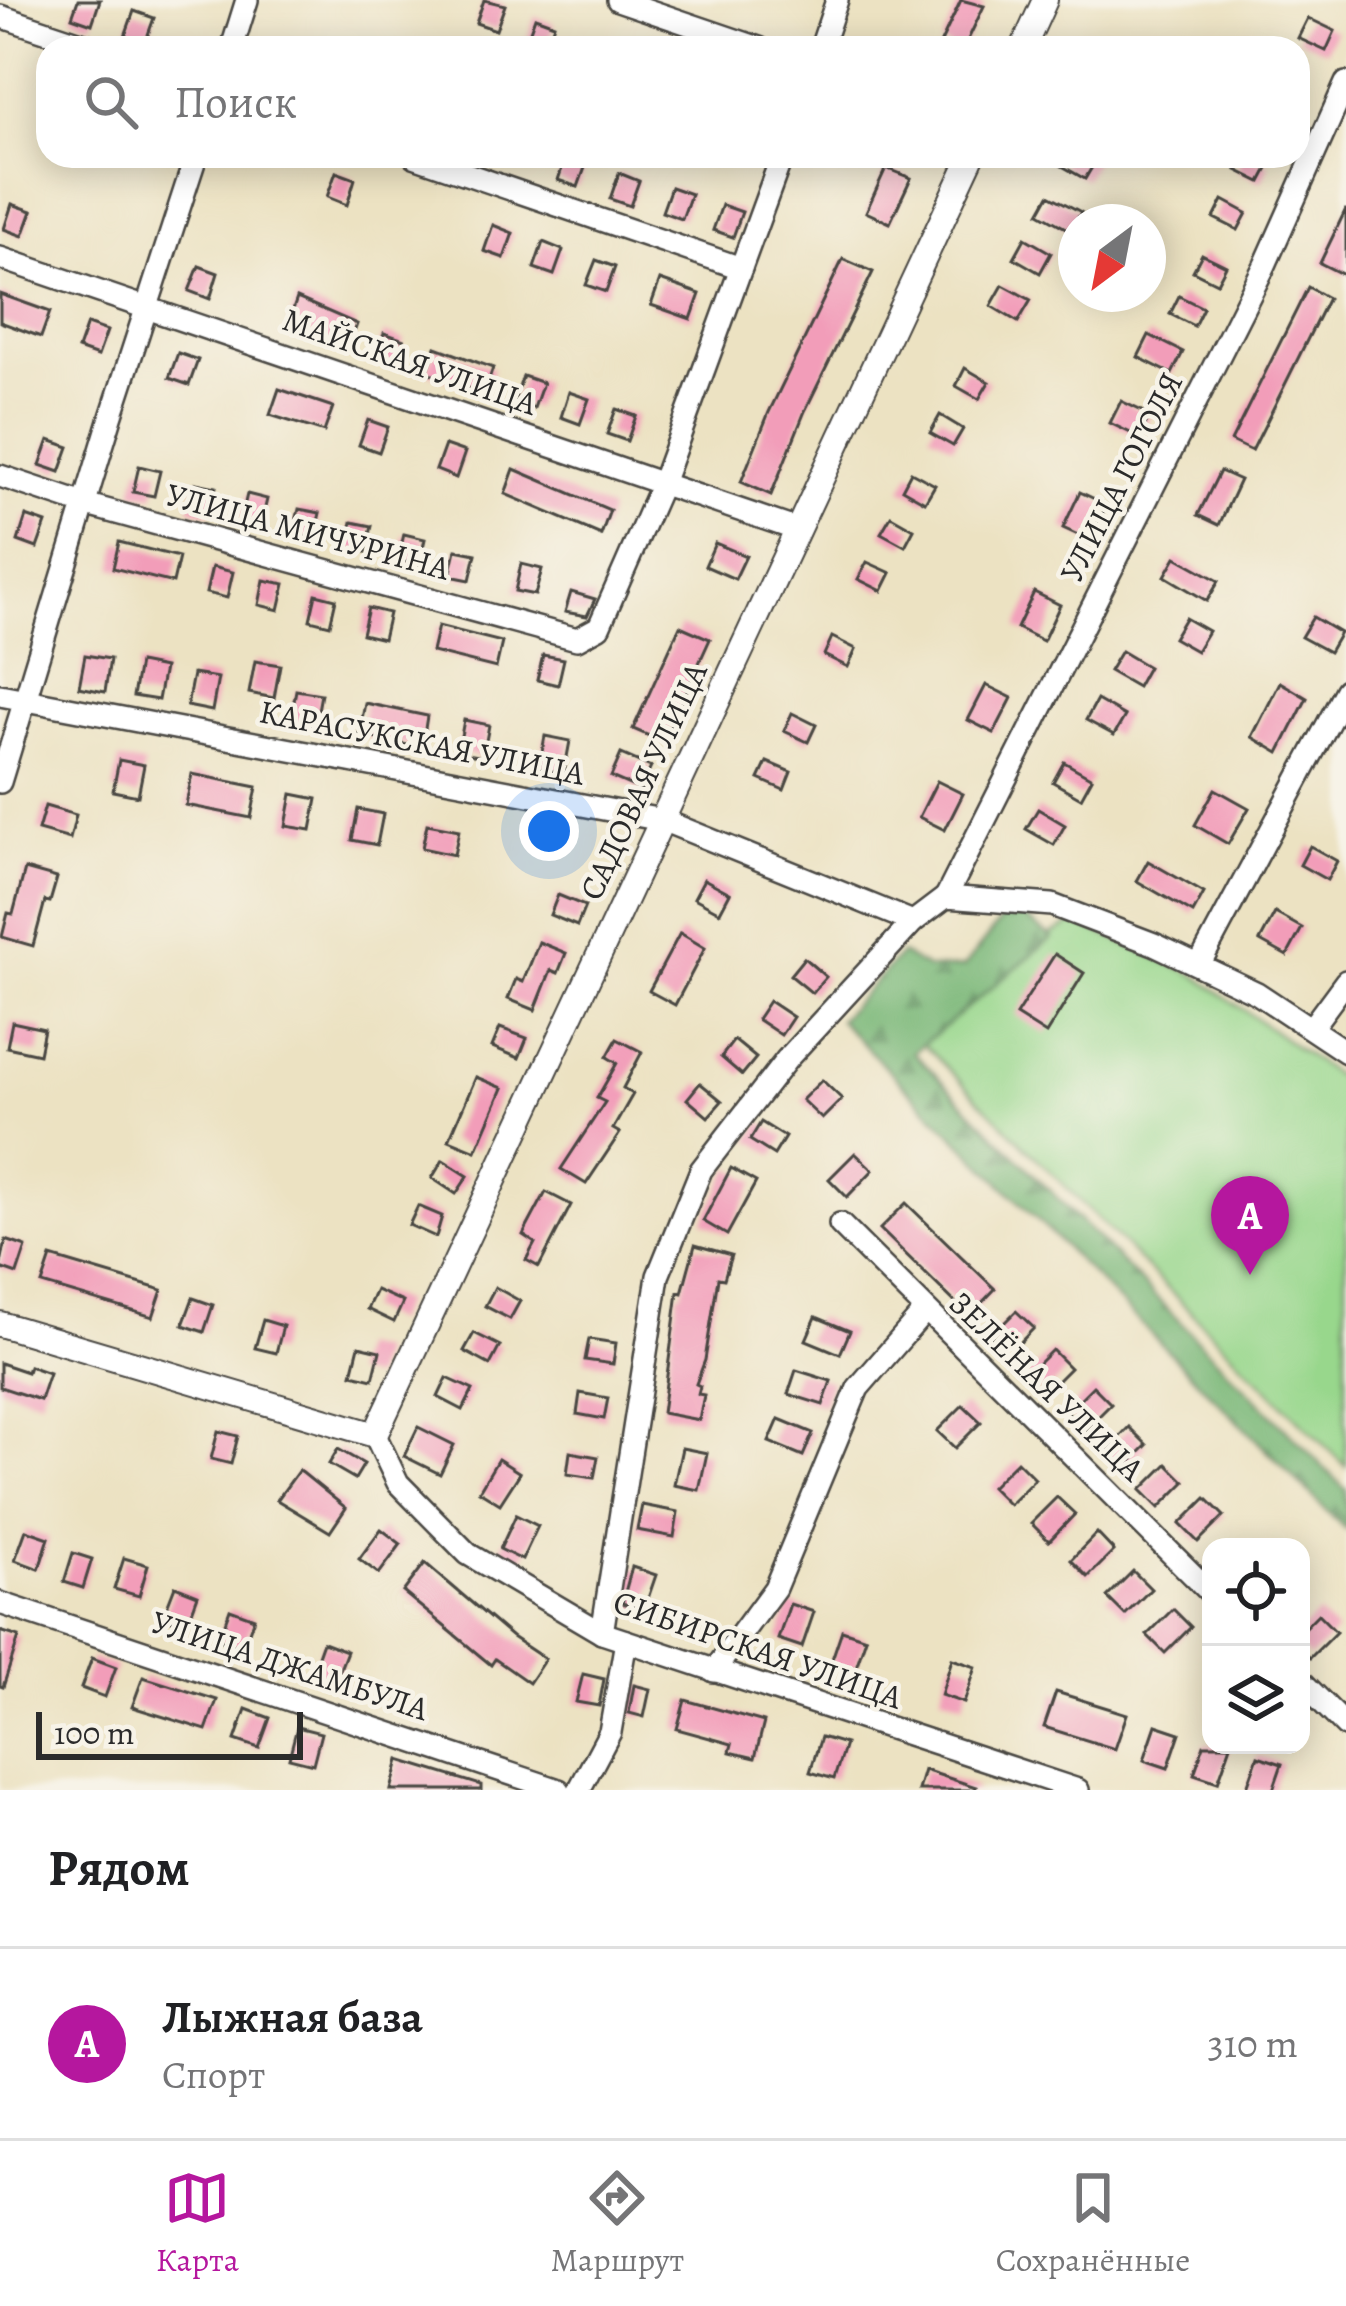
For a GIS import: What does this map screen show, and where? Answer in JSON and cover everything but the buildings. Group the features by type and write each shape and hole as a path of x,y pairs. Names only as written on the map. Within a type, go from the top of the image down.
{"street":[{"path":"236,36 248,0"},
{"path":"618,0 724,36"},
{"path":"825,36 837,0"},
{"path":"1028,36 1045,0"},
{"path":"0,16 60,36"},
{"name":"УЛИЦА ГОГОЛЯ","path":"1310,164 1346,83"},
{"path":"0,782 192,168"},
{"path":"450,168 741,268"},
{"path":"663,482 778,168"},
{"name":"САДОВАЯ УЛИЦА","path":"375,1435 966,168"},
{"name":"УЛИЦА ГОГОЛЯ","path":"946,897 1265,265 1308,168"},
{"name":"МАЙСКАЯ УЛИЦА","path":"0,258 798,530"},
{"name":"УЛИЦА МИЧУРИНА","path":"0,476 85,504 577,638 599,627 663,482"},
{"path":"1200,962 1346,690"},
{"name":"КАРАСУКСКАЯ УЛИЦА","path":"0,695 662,820 913,922"},
{"path":"602,1633 658,1276 701,1170 787,1059 913,922 946,897 1052,905 1200,962 1346,1052"},
{"path":"1312,1028 1346,981"},
{"name":"ЗЕЛЁНАЯ УЛИЦА","path":"840,1224 1202,1584"},
{"path":"714,1671 775,1588 858,1388 924,1312"},
{"path":"0,1324 375,1435"},
{"name":"СИБИРСКАЯ УЛИЦА","path":"375,1435 398,1483 468,1554 602,1633 1078,1790"},
{"name":"УЛИЦА ДЖАМБУЛА","path":"0,1603 552,1789"},
{"path":"579,1790 610,1732 626,1641"},
{"path":"1310,1691 1346,1726"}],"green space":[{"path":"1011,907 1052,938 913,1052 1346,1490 1346,1530 839,1020 901,954 929,969 964,967"},
{"path":"1075,922 1195,975 1346,1083 1346,1467 916,1037 1030,946"}],"place":[{"name":"Лыжная база","path":"1250,1275"}]}
